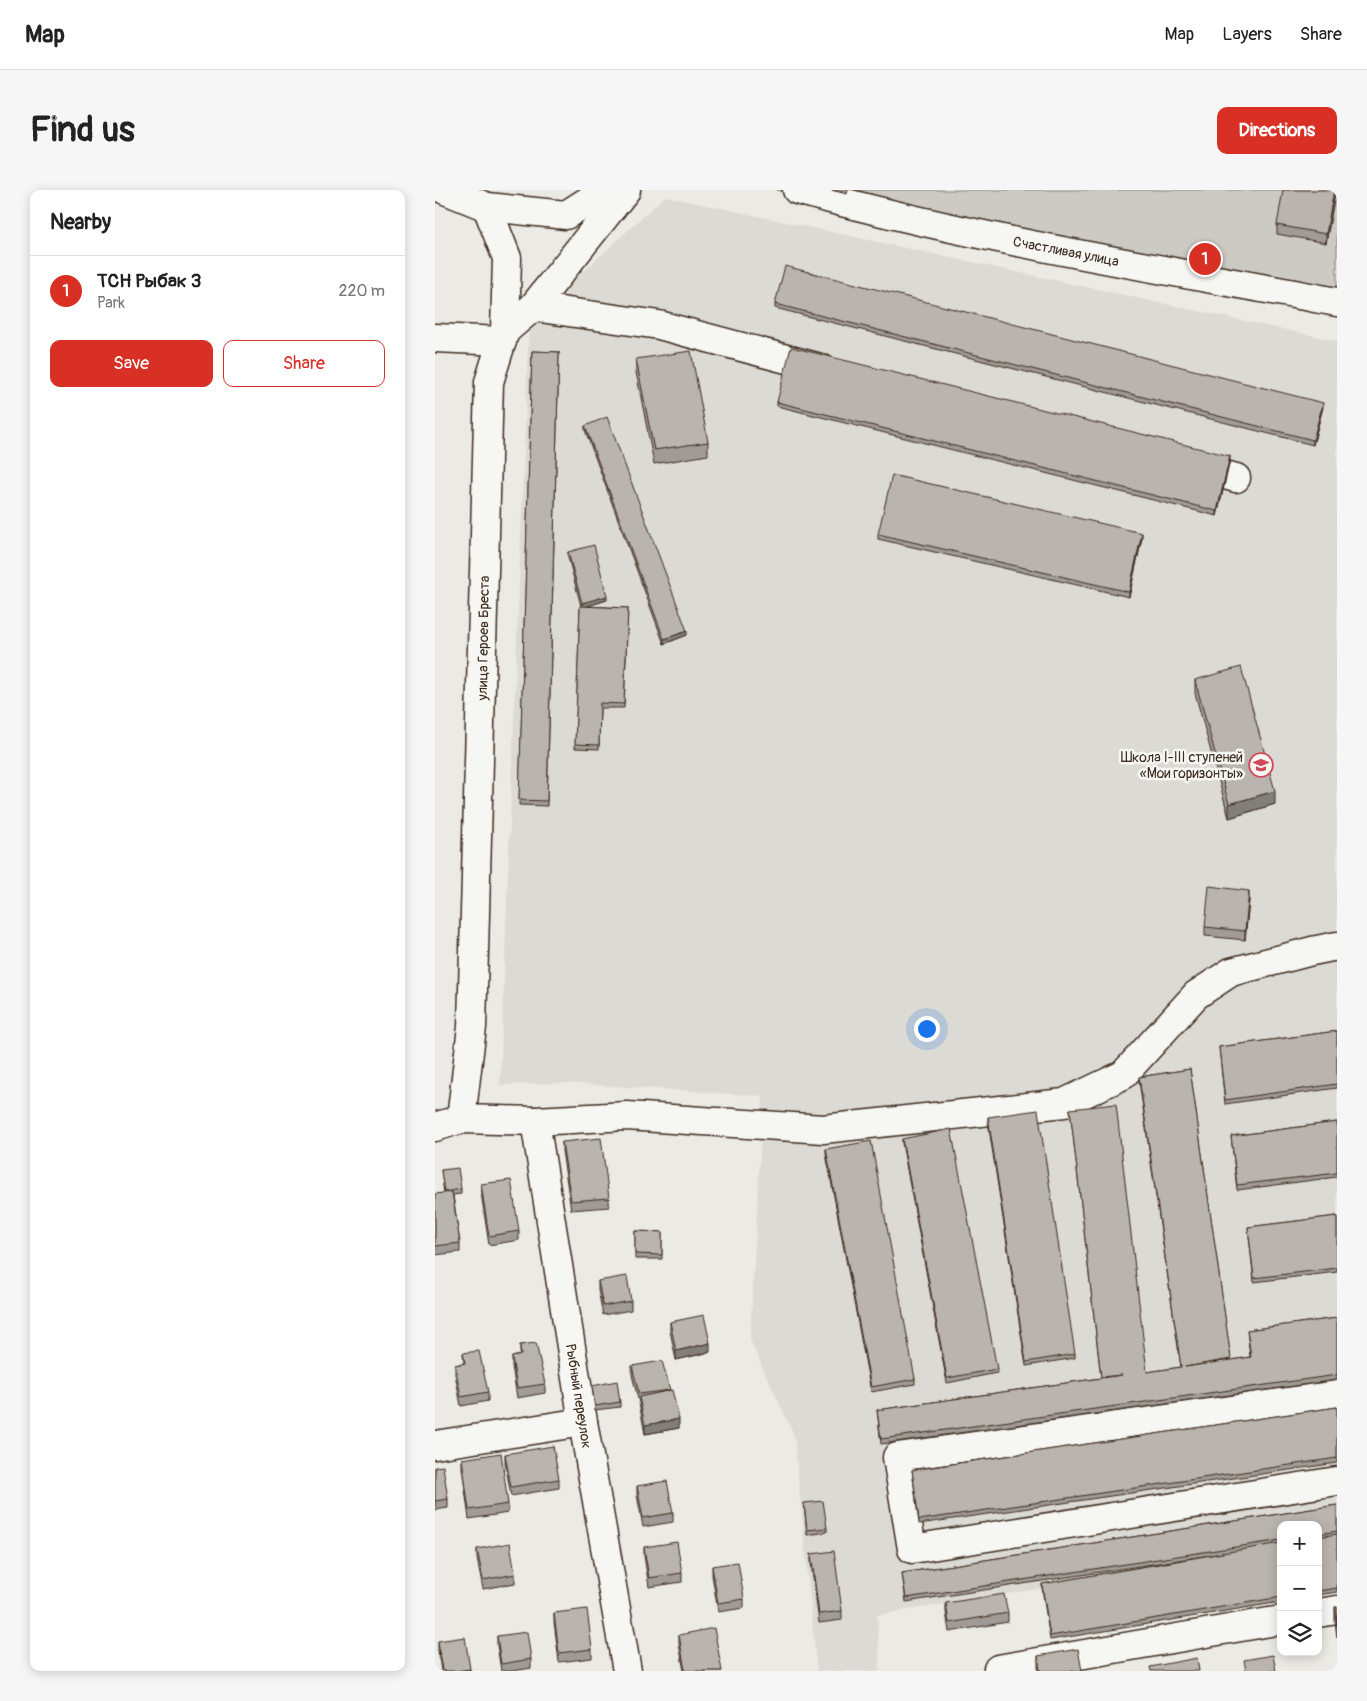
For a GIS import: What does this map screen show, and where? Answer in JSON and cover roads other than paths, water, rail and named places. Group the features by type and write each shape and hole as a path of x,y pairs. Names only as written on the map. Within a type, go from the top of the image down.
{"street":[{"path":"445,190 487,207 566,215 605,190"},
{"path":"435,338 503,336 533,307 626,190"},
{"name":"Счастливая улица","path":"797,190 853,205 1000,238 1337,302"},
{"name":"улица Героев Бреста","path":"461,1119 472,1027 489,382 503,336 507,258 487,207"},
{"path":"533,307 659,325 851,376"},
{"path":"1169,460 1236,478"},
{"path":"435,1127 461,1119 535,1121 627,1116 823,1129 1064,1103 1123,1075 1196,995 1231,972 1337,946"},
{"name":"Рыбный переулок","path":"535,1121 583,1422 627,1671"},
{"path":"1337,1395 897,1457 912,1550 1337,1481"},
{"path":"435,1445 583,1422"},
{"path":"1322,1612 1337,1610"},
{"path":"999,1671 998,1669 1277,1621"}],"place":[{"name":"ТСН Рыбак 3","path":"1205,259"},
{"name":"Школа I-III ступеней «Мои горизонты»","path":"1261,765"}]}
